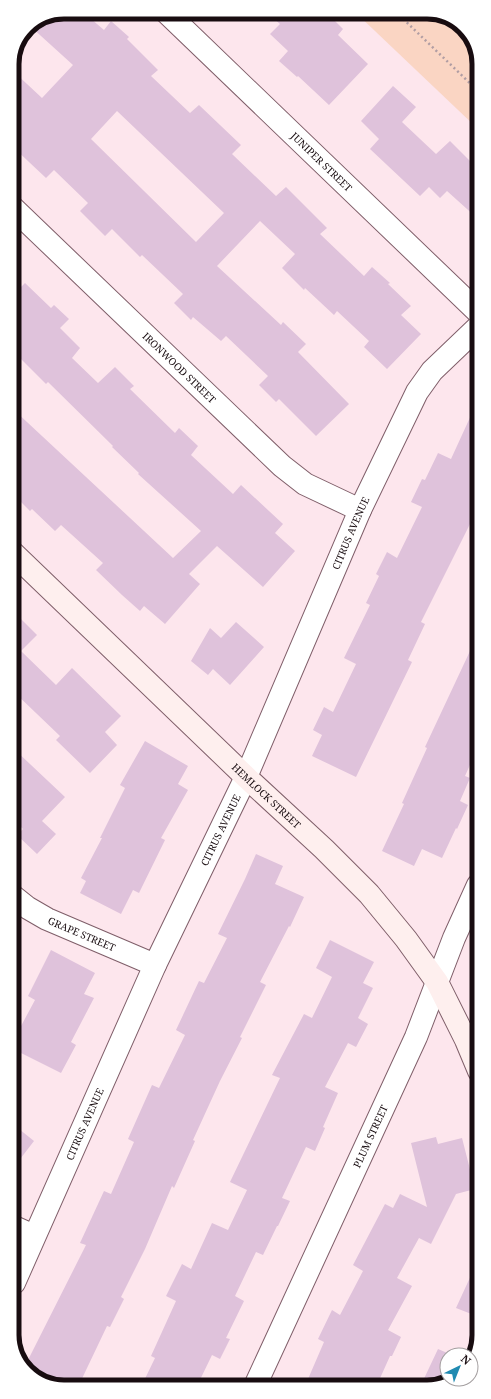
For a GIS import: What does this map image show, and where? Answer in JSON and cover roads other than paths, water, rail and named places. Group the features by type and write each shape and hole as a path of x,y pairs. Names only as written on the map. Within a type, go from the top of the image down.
{"street":[{"name":"JUNIPER STREET","path":"173,19 472,306"},
{"name":"IRONWOOD STREET","path":"19,214 282,466 306,484 360,510"},
{"name":"CITRUS AVENUE","path":"19,1271 155,965 246,777 360,510 417,392 432,371 472,333"},
{"name":"HEMLOCK STREET","path":"19,559 369,894 406,939 437,982 472,1054"},
{"name":"PLUM STREET","path":"258,1380 416,1037 454,938 472,898"},
{"name":"GRAPE STREET","path":"19,901 47,919 155,965"},
{"path":"19,1229 34,1236"}]}
